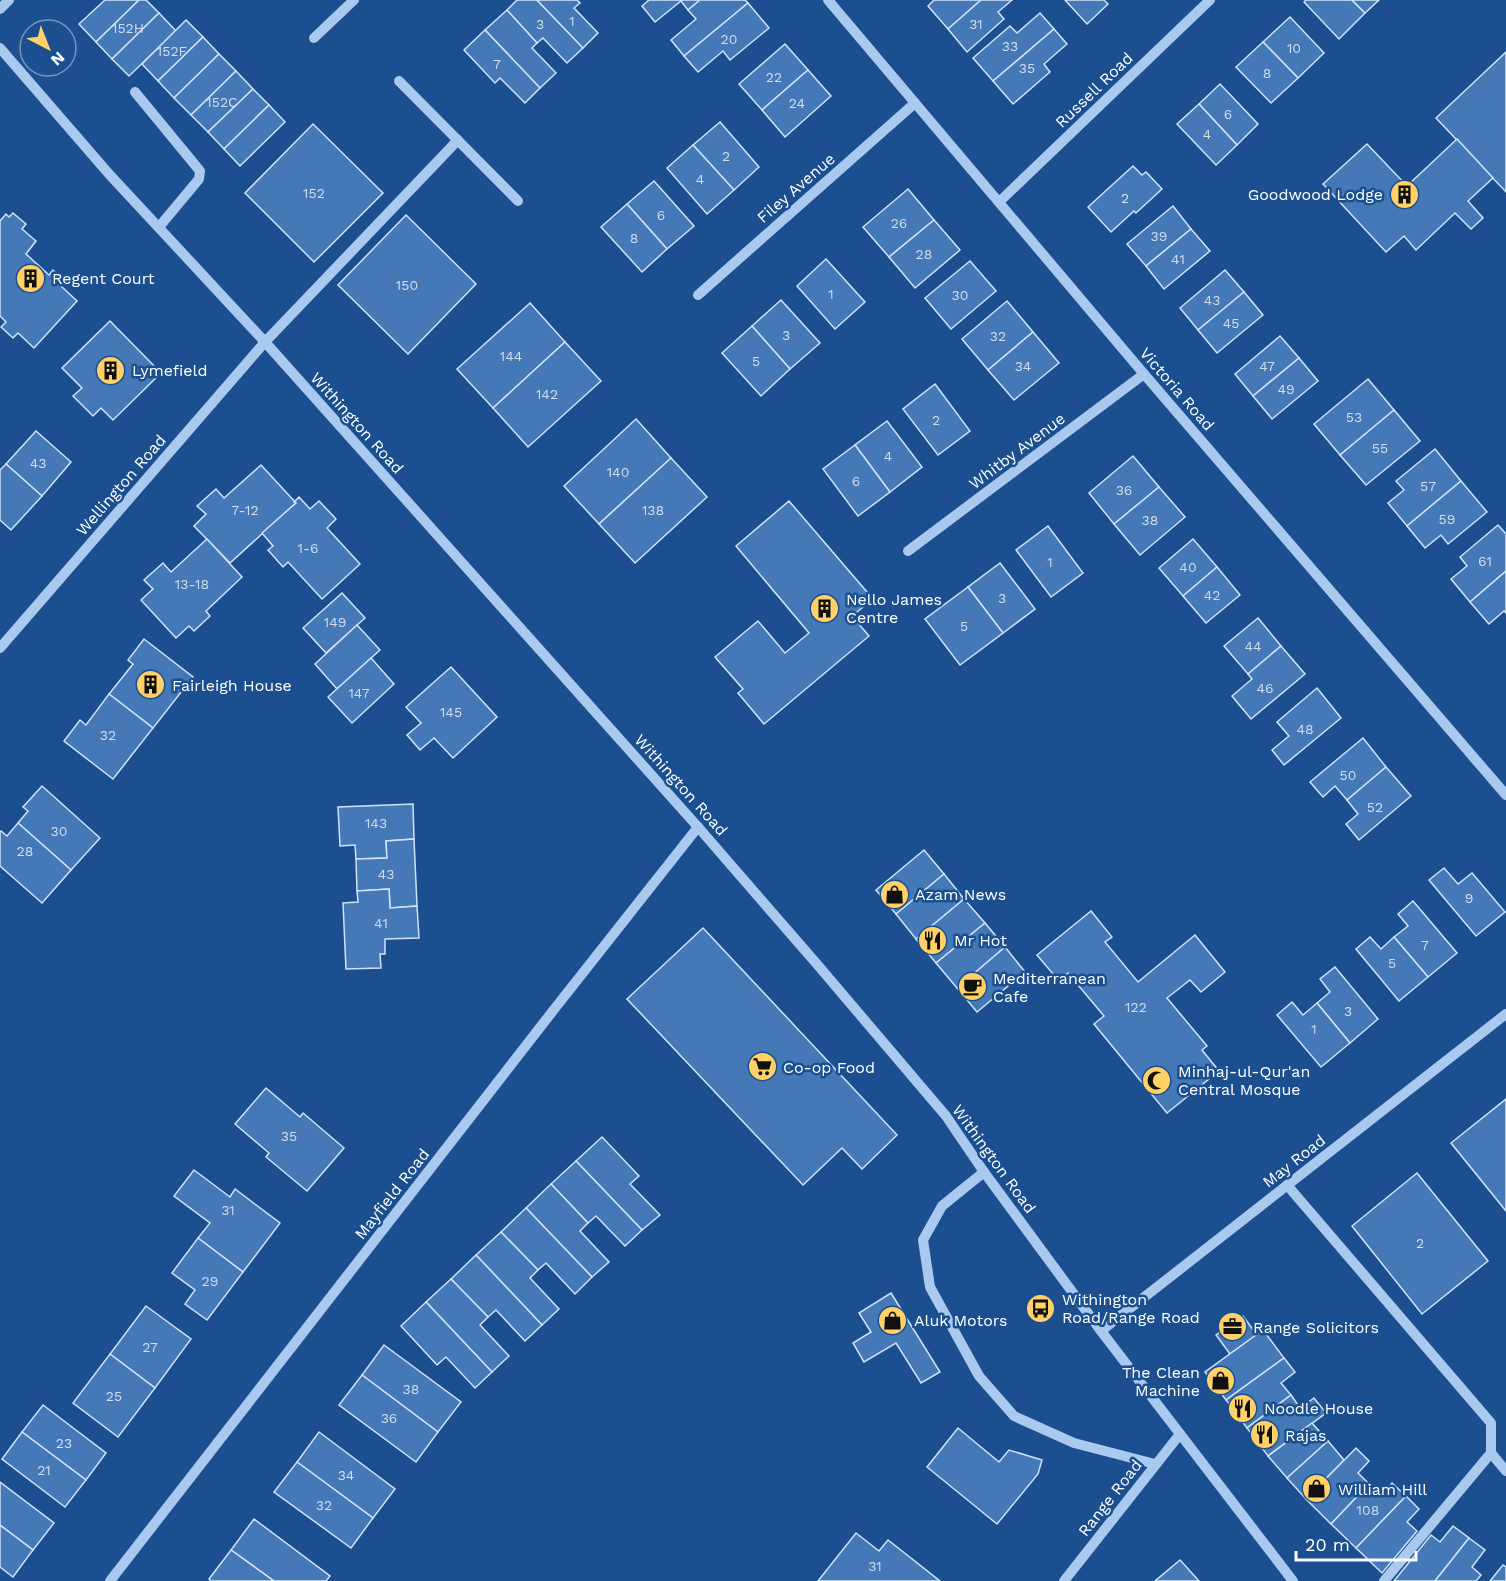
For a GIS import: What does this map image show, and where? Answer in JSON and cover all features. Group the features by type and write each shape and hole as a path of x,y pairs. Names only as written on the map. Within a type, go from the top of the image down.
{"street":[{"path":"0,9 9,0"},
{"path":"314,38 354,0"},
{"name":"Victoria Road","path":"828,0 1144,374 1506,795"},
{"name":"Russell Road","path":"999,202 1210,0"},
{"name":"Withington Road","path":"0,48 109,174 265,342 698,827 946,1116 984,1172 1101,1331 1293,1581"},
{"path":"399,81 518,201"},
{"path":"135,92 200,171 199,179 159,227"},
{"name":"Filey Avenue","path":"698,295 915,103"},
{"name":"Wellington Road","path":"0,648 265,342 458,140"},
{"name":"Whitby Avenue","path":"908,551 1144,374"},
{"name":"Mayfield Road","path":"110,1581 698,827"},
{"name":"May Road","path":"1101,1331 1506,1014"},
{"path":"984,1172 942,1206 923,1240 930,1287 980,1377 1014,1416 1074,1443 1155,1464"},
{"path":"1287,1185 1491,1423 1491,1453 1506,1471"},
{"name":"Range Road","path":"1064,1581 1180,1434"},
{"path":"1384,1581 1491,1453"}],"building":[{"path":"105,0 139,0 96,42 79,24"},
{"path":"139,0 146,0 159,13 112,59 96,42"},
{"path":"517,0 537,0 583,48 567,63 543,38 537,43 507,10"},
{"path":"537,0 577,0 580,3 574,8 598,33 583,48"},
{"path":"649,0 700,0 688,10 681,1 655,22 642,6"},
{"path":"700,0 745,0 748,3 684,56 671,40 696,19 688,10"},
{"path":"934,0 981,0 948,29 928,6"},
{"path":"981,0 1012,0 998,12 1004,19 967,52 948,29"},
{"path":"1065,0 1104,0 1108,4 1087,24"},
{"path":"1306,0 1352,0 1365,13 1339,39 1304,2"},
{"path":"1352,0 1379,0 1365,13"},
{"path":"748,3 769,28 730,60 723,51 698,72 684,56"},
{"path":"507,10 537,43 532,48 556,73 540,88 485,30"},
{"path":"159,13 176,31 129,76 112,59"},
{"path":"1040,13 1054,29 993,81 973,58 1010,26 1017,33"},
{"path":"1290,17 1324,53 1298,78 1263,42"},
{"path":"186,20 203,37 158,81 142,64"},
{"path":"1054,29 1067,44 1044,64 1050,72 1013,104 993,81"},
{"path":"485,30 540,88 525,103 500,78 495,83 464,50"},
{"path":"203,37 219,54 174,98 158,81"},
{"path":"1263,42 1298,78 1271,103 1236,67"},
{"path":"785,44 808,70 762,110 739,84"},
{"path":"1506,52 1506,192 1436,118"},
{"path":"219,54 236,71 191,115 174,98"},
{"path":"808,70 831,96 785,137 762,110"},
{"path":"236,71 253,89 208,132 191,115"},
{"path":"1220,84 1258,124 1237,145 1199,104"},
{"path":"253,89 269,105 224,149 208,132"},
{"path":"1199,104 1237,145 1216,165 1177,124"},
{"path":"269,105 285,122 240,166 224,149"},
{"path":"720,122 759,167 734,190 693,145"},
{"path":"313,124 383,193 314,262 245,193"},
{"name":"Goodwood Lodge","path":"1457,139 1493,178 1468,201 1483,218 1471,229 1455,213 1416,250 1404,236 1386,252 1323,184 1367,144 1407,186"},
{"path":"693,145 734,190 707,214 667,168"},
{"path":"1133,166 1142,175 1146,172 1162,189 1111,232 1088,207"},
{"path":"654,181 694,226 667,249 627,204"},
{"path":"908,189 934,220 889,257 863,227"},
{"path":"627,204 667,249 642,272 601,227"},
{"path":"1173,206 1191,229 1146,266 1127,244"},
{"name":"Regent Court","path":"13,213 26,224 22,229 36,241 26,254 49,275 53,270 65,282 61,286 77,301 34,348 18,333 13,338 1,327 6,322 0,316 0,221 6,214 9,217"},
{"path":"406,215 476,284 408,354 338,285"},
{"path":"934,220 960,250 915,288 889,257"},
{"path":"1191,229 1210,251 1164,289 1146,266"},
{"path":"826,259 865,302 835,329 797,286"},
{"path":"970,261 996,291 951,329 925,298"},
{"path":"1225,270 1244,292 1198,330 1180,308"},
{"path":"1244,292 1263,315 1217,353 1198,330"},
{"path":"781,300 820,343 790,369 752,326"},
{"path":"1007,301 1033,332 988,370 962,339"},
{"path":"530,303 565,342 493,408 457,369"},
{"name":"Lymefield","path":"110,321 161,373 113,420 101,408 93,416 73,396 82,388 62,368"},
{"path":"752,326 790,369 761,396 722,353"},
{"path":"1033,332 1059,363 1014,400 988,370"},
{"path":"1280,336 1299,358 1253,396 1235,374"},
{"path":"565,342 601,381 528,447 493,408"},
{"path":"1299,358 1318,381 1272,419 1253,396"},
{"path":"1368,379 1394,410 1340,455 1314,424"},
{"path":"935,384 970,431 938,455 903,409"},
{"path":"1394,410 1420,441 1366,485 1340,455"},
{"path":"636,419 671,458 599,524 564,486"},
{"path":"887,421 922,467 890,492 855,445"},
{"path":"36,431 71,462 42,496 6,464"},
{"path":"855,445 890,492 858,516 823,469"},
{"path":"1435,449 1461,481 1407,526 1388,503 1404,490 1396,481"},
{"path":"1133,456 1159,487 1114,524 1089,493"},
{"path":"671,458 707,497 635,563 599,524"},
{"path":"6,464 42,496 11,530 0,520 0,470"},
{"path":"261,465 296,503 230,563 194,526 206,514 197,506 216,489 224,498"},
{"path":"1461,481 1487,512 1448,544 1441,535 1425,548 1407,526"},
{"path":"1159,487 1185,517 1140,555 1114,524"},
{"path":"299,497 310,509 319,501 336,519 327,528 360,564 322,599 288,562 283,567 268,550 273,546 262,533 296,503 294,502"},
{"name":"Nello James Centre","path":"789,501 873,599 852,616 869,636 764,724 738,693 743,689 715,657 758,621 785,653 809,633 736,546"},
{"path":"1498,525 1506,534 1506,571 1470,602 1451,579 1467,566 1460,557"},
{"path":"1048,526 1083,573 1051,597 1016,550"},
{"path":"207,539 242,577 206,611 210,616 194,631 189,626 176,638 141,600 153,589 144,580 163,563 171,572"},
{"path":"1193,539 1217,567 1183,596 1159,568"},
{"path":"1000,563 1035,609 1003,633 968,587"},
{"path":"1217,567 1240,595 1206,623 1183,596"},
{"path":"1506,571 1506,613 1504,611 1489,624 1470,602"},
{"path":"968,587 1003,633 960,665 925,619"},
{"path":"342,593 365,618 326,653 303,628"},
{"path":"1258,618 1281,646 1248,674 1224,646"},
{"path":"357,625 380,650 337,689 315,664"},
{"name":"Fairleigh House","path":"144,639 193,677 153,728 109,694 133,664 128,660"},
{"path":"1281,646 1305,674 1251,719 1232,696 1252,679 1248,674"},
{"path":"371,658 394,684 352,723 328,697"},
{"path":"451,667 497,717 453,758 434,738 420,750 407,735 421,723 406,707"},
{"path":"1317,688 1341,718 1284,765 1272,750 1289,736 1277,722"},
{"path":"109,694 153,728 113,779 64,741 80,720 86,725"},
{"path":"1363,738 1386,767 1347,800 1335,786 1323,797 1310,782"},
{"path":"1386,767 1411,796 1359,840 1346,824 1358,814 1347,800"},
{"path":"42,786 100,838 71,870 18,823 28,811 23,807"},
{"path":"413,804 414,839 386,841 387,858 356,859 355,845 340,846 338,807"},
{"path":"18,823 71,870 42,903 0,866 0,832 7,836"},
{"path":"414,839 417,906 390,908 389,889 357,891 356,859 387,858 386,841"},
{"path":"924,850 944,874 896,914 876,890"},
{"path":"1444,868 1458,884 1472,873 1505,912 1476,936 1429,880"},
{"path":"944,874 964,899 916,939 896,914"},
{"path":"389,889 390,908 417,906 419,938 385,939 385,954 380,954 381,968 346,969 343,903 358,902 357,891"},
{"path":"964,899 985,923 936,963 916,939"},
{"path":"1413,901 1457,953 1428,977 1394,937 1408,926 1398,914"},
{"path":"1091,911 1112,937 1105,942 1138,982 1195,935 1225,972 1201,992 1190,980 1167,998 1207,1046 1202,1050 1219,1071 1167,1113 1094,1024 1104,1016 1068,973 1059,981 1037,955"},
{"path":"985,923 1005,947 957,988 936,963"},
{"name":"Co-op Food","path":"703,928 897,1135 862,1169 842,1148 803,1185 627,999"},
{"path":"1370,937 1381,949 1394,937 1428,977 1399,1001 1356,949"},
{"path":"1005,947 1025,972 977,1012 957,988"},
{"path":"1335,967 1378,1019 1350,1043 1317,1003 1330,992 1320,979"},
{"path":"1292,1002 1303,1015 1317,1003 1350,1043 1321,1067 1277,1015"},
{"path":"266,1088 300,1117 303,1113 344,1148 307,1191 266,1157 269,1153 235,1124"},
{"path":"1506,1099 1506,1211 1451,1143"},
{"path":"602,1137 639,1176 630,1184 660,1215 642,1230 576,1161"},
{"path":"576,1161 642,1230 625,1246 596,1216 588,1223 551,1184"},
{"path":"194,1170 230,1197 235,1189 280,1223 243,1272 198,1238 210,1223 174,1196"},
{"path":"1417,1173 1488,1261 1422,1314 1352,1226"},
{"path":"551,1184 588,1223 580,1231 609,1262 592,1277 526,1208"},
{"path":"526,1208 592,1277 575,1294 546,1263 538,1270 501,1232"},
{"path":"501,1232 538,1270 530,1278 559,1309 542,1325 476,1255"},
{"path":"198,1238 243,1272 207,1320 185,1304 195,1290 172,1273"},
{"path":"476,1255 542,1325 525,1341 496,1310 488,1317 451,1279"},
{"path":"451,1279 488,1317 480,1325 509,1356 492,1372 426,1302"},
{"path":"891,1293 940,1372 921,1383 896,1343 864,1362 853,1343 871,1332 859,1313"},
{"path":"426,1302 492,1372 475,1388 446,1357 437,1365 401,1326"},
{"path":"146,1306 191,1339 155,1388 110,1354"},
{"path":"1243,1316 1257,1335 1230,1354 1216,1335"},
{"path":"1263,1330 1284,1358 1226,1400 1205,1372"},
{"path":"384,1345 461,1402 438,1432 362,1375"},
{"path":"110,1354 155,1388 118,1437 73,1403"},
{"path":"1284,1358 1295,1372 1281,1383 1291,1395 1247,1428 1226,1400"},
{"path":"362,1375 438,1432 416,1462 339,1405"},
{"path":"1291,1395 1300,1408 1314,1398 1326,1413 1268,1456 1247,1428"},
{"path":"43,1405 106,1453 86,1480 22,1432"},
{"path":"1312,1423 1328,1441 1287,1478 1268,1456"},
{"path":"958,1428 999,1462 1009,1450 1042,1460 1038,1474 997,1524 927,1467"},
{"path":"22,1432 86,1480 65,1507 2,1459"},
{"path":"319,1432 395,1489 373,1518 297,1462"},
{"path":"1328,1441 1344,1460 1306,1499 1287,1478"},
{"path":"1356,1448 1369,1461 1358,1473 1369,1484 1331,1524 1306,1499"},
{"path":"297,1462 373,1518 351,1548 274,1492"},
{"path":"0,1482 54,1523 33,1550 0,1525"},
{"path":"1392,1483 1406,1496 1356,1548 1331,1524 1369,1484 1381,1495"},
{"path":"1406,1496 1419,1509 1407,1522 1417,1531 1382,1573 1356,1548"},
{"path":"254,1519 330,1576 326,1581 274,1581 231,1550"},
{"path":"0,1525 33,1550 13,1577 0,1567"},
{"path":"1453,1526 1469,1538 1435,1581 1394,1581 1431,1535 1440,1542"},
{"path":"856,1533 879,1551 888,1540 940,1581 818,1581"},
{"path":"1469,1538 1485,1550 1472,1567 1481,1575 1476,1581 1435,1581"},
{"path":"231,1550 274,1581 211,1581 209,1579"},
{"path":"1180,1560 1199,1581 1155,1581"},
{"path":"1503,1565 1506,1567 1506,1581 1490,1581"}],"place":[{"name":"Goodwood Lodge","path":"1404,194"},
{"name":"Regent Court","path":"31,278"},
{"name":"Lymefield","path":"111,370"},
{"name":"Nello James Centre","path":"825,608"},
{"name":"Fairleigh House","path":"151,685"},
{"name":"Azam News","path":"894,894"},
{"name":"Mr Hot","path":"933,940"},
{"name":"Mediterranean Cafe","path":"972,987"},
{"name":"Co-op Food","path":"762,1067"},
{"name":"Minhaj-ul-Qur'an Central Mosque","path":"1157,1080"},
{"name":"Withington Road/Range Road","path":"1041,1308"},
{"name":"Aluk Motors","path":"893,1320"},
{"name":"Range Solicitors","path":"1232,1327"},
{"name":"The Clean Machine","path":"1221,1381"},
{"name":"Noodle House","path":"1243,1408"},
{"name":"Rajas","path":"1264,1435"},
{"name":"William Hill","path":"1317,1489"}]}
